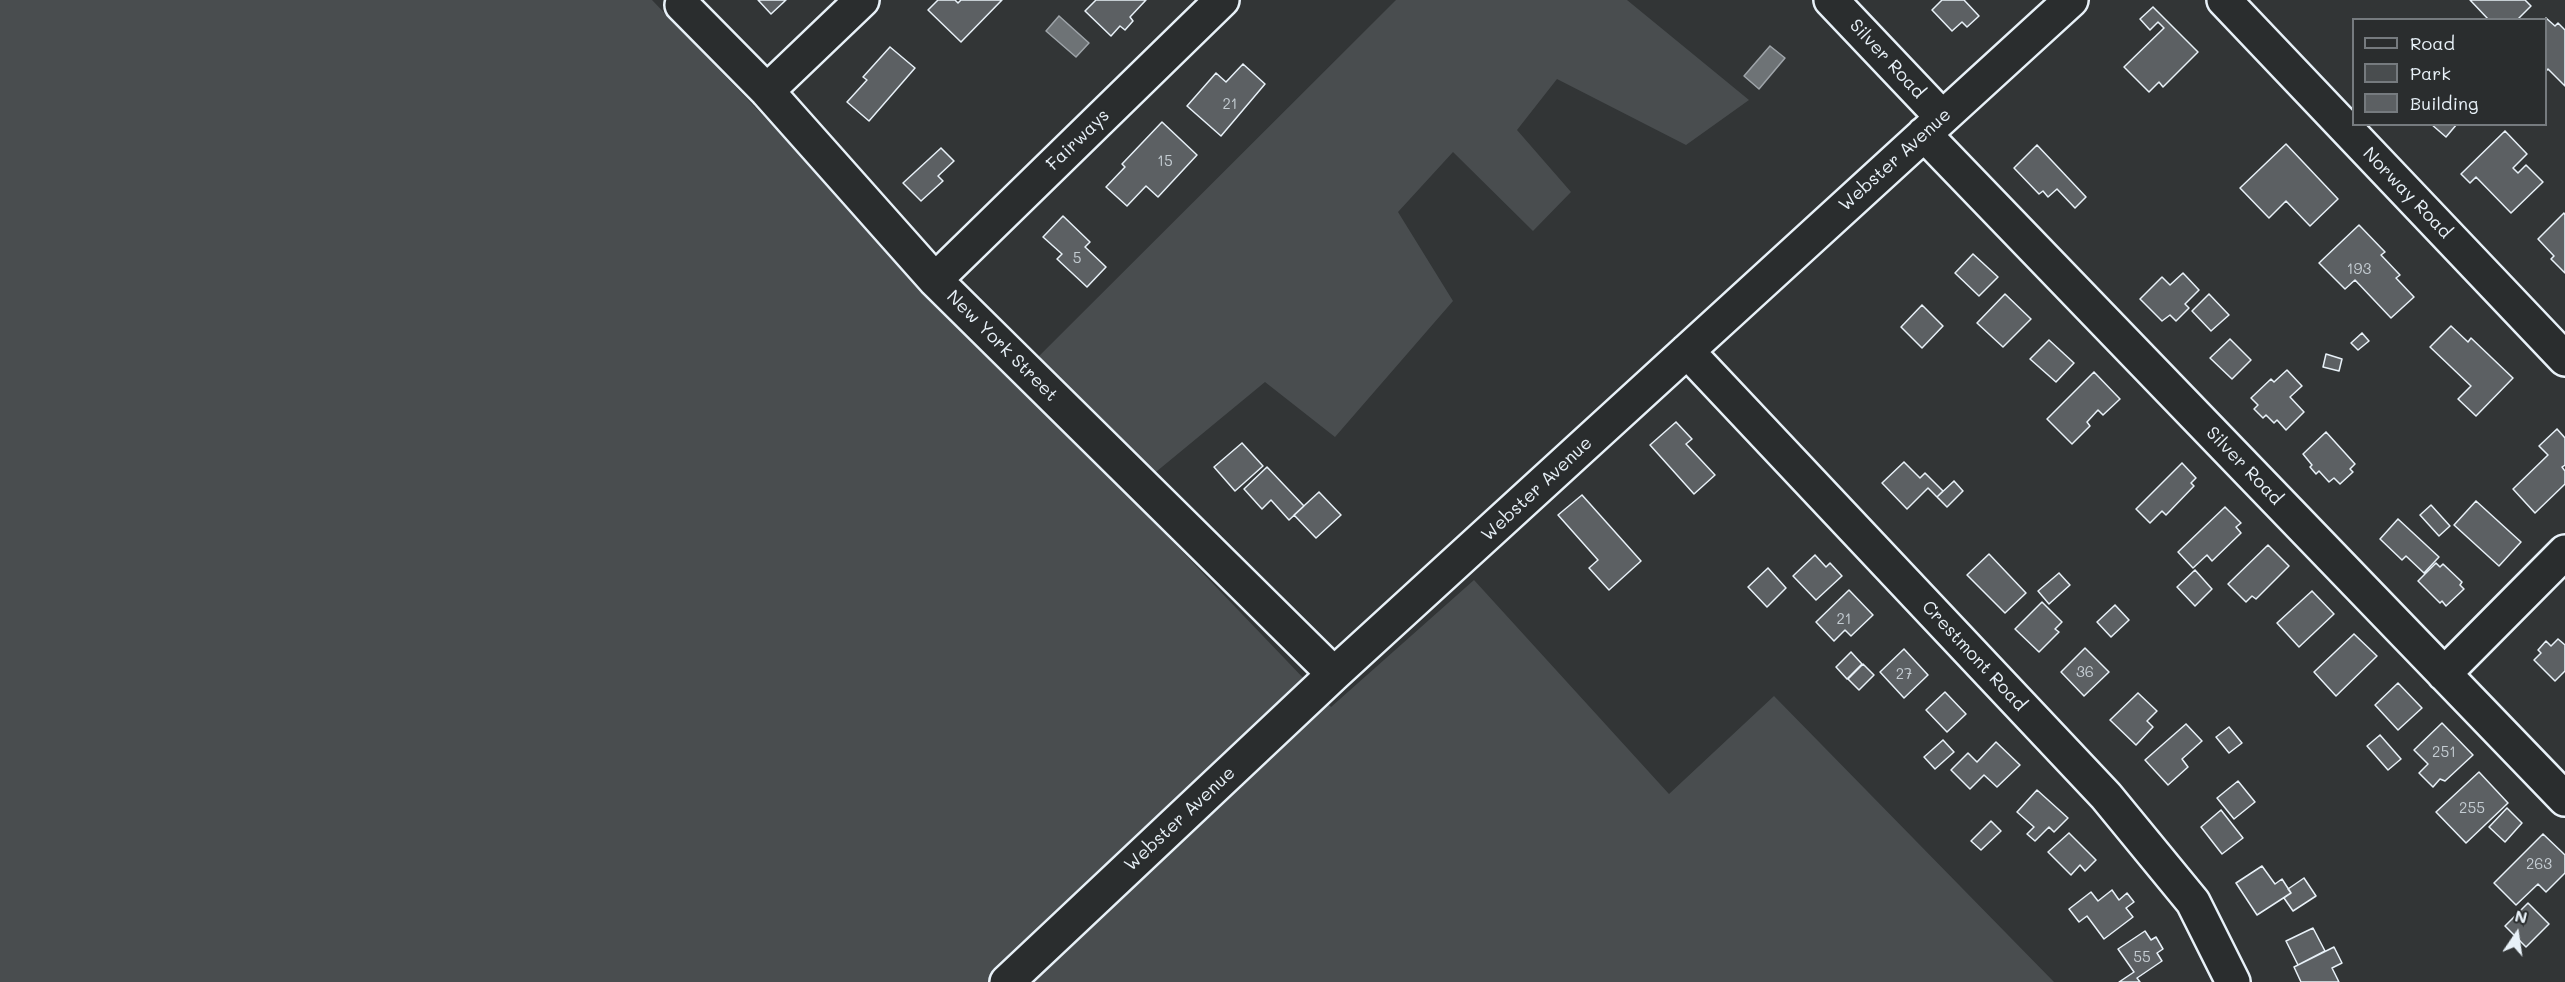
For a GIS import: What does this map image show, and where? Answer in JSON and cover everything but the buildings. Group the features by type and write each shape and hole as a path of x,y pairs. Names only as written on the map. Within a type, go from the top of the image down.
{"street":[{"path":"767,91 862,0"},
{"name":"Fairways","path":"935,280 1222,0"},
{"name":"Silver Road","path":"1832,0 1933,126 2445,674 2565,799"},
{"name":"Webster Avenue","path":"1007,982 1334,674 2071,0"},
{"name":"Norway Road","path":"2223,0 2565,359"},
{"name":"New York Street","path":"682,5 767,91 935,280 1334,674"},
{"name":"Crestmont Road","path":"1687,351 2106,796 2193,902 2233,982"},
{"path":"2445,674 2565,552"}],"green space":[{"path":"0,0 652,0 1016,379 1396,0 1627,0 1749,100 1686,145 1557,79 1517,130 1571,192 1533,231 1453,152 1398,212 1453,301 1335,437 1265,382 1128,495 1331,707 1474,580 1669,794 1774,696 2054,982 0,982"}],"shaded area":[{"path":"1059,16 1089,43 1076,57 1046,31"},
{"path":"1770,46 1785,58 1759,89 1744,76"}]}
